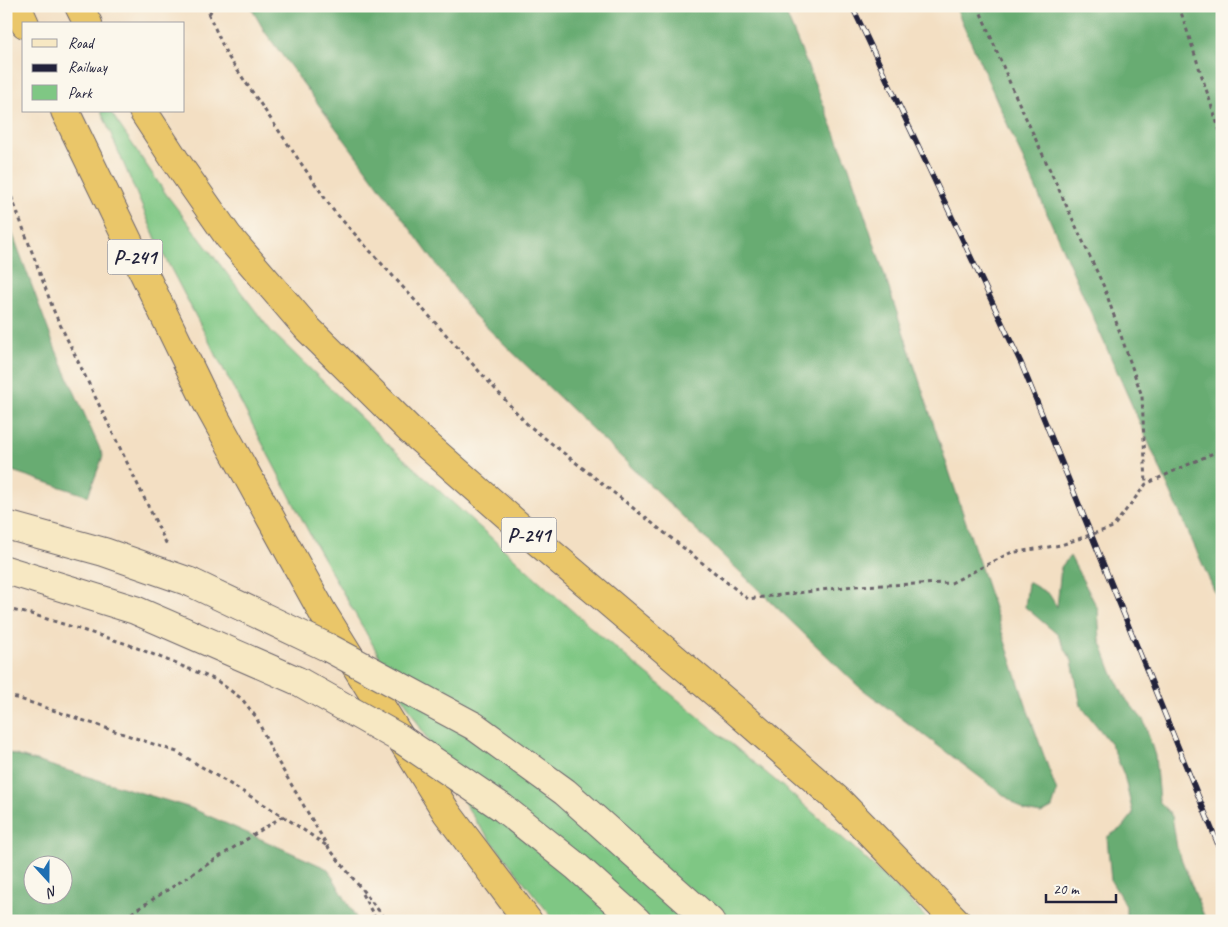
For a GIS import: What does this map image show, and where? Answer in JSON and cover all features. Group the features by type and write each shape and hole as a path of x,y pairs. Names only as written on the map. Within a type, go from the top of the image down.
{"highway":[{"path":"17,6 24,22"},
{"path":"79,6 87,22"},
{"name":"Р-241","path":"65,112 206,401 318,605 447,813 528,921"},
{"name":"Р-241","path":"144,112 228,236 308,329 418,438 839,801 956,921"}],"main road":[{"path":"6,525 104,552 190,582 329,648 474,726 564,792 710,921"},
{"path":"6,570 135,610 298,681 401,739 503,808 577,867 637,921"}],"path":[{"path":"205,6 227,55 333,210 527,424 748,599 854,586 951,582 1010,553 1061,545 1113,527 1146,484 1222,449"},
{"path":"208,14 214,6"},
{"path":"978,6 1012,88 1107,296 1142,396 1146,484"},
{"path":"1179,6 1222,138"},
{"path":"6,182 55,314 169,548"},
{"path":"6,608 127,644 216,680 242,698 256,717 274,755 328,847 387,921"},
{"path":"6,697 17,698 177,752 282,816 328,847"},
{"path":"119,921 282,816"},
{"path":"359,887 377,921"}],"green space":[{"path":"250,6 783,6 849,167 1028,711 1057,792 1052,808 1041,814 1025,811 857,685 473,314 265,32"},
{"path":"955,6 1222,6 1222,608 1221,606"},
{"path":"101,112 111,112 166,194 271,331 392,448 589,626 854,848 929,921 555,921 477,823 447,774 315,544 159,246"},
{"path":"6,216 55,348 103,456 88,496 6,469"},
{"path":"1070,556 1098,609 1100,640 1112,672 1125,698 1144,721 1155,756 1159,801 1172,816 1177,848 1206,921 1126,921 1126,906 1111,881 1107,837 1123,827 1133,814 1124,775 1111,744 1081,706 1072,661 1057,634 1025,607 1028,582 1049,594 1057,607 1061,567"},
{"path":"6,752 191,808 328,869 358,921 6,921"}],"railway":[{"path":"852,6 1021,363 1222,854"}]}
